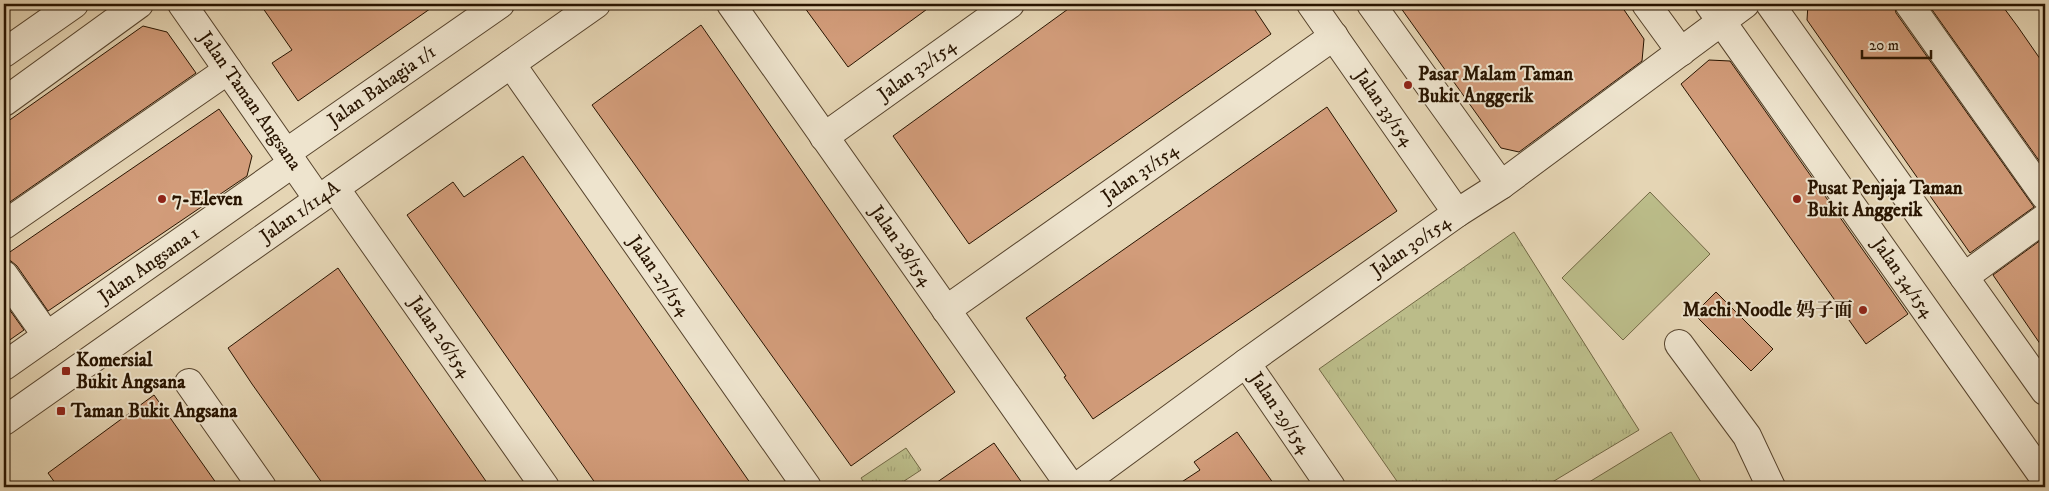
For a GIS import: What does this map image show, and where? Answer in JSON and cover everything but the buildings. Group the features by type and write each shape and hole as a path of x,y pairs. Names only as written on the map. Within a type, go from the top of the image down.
{"street":[{"path":"4,102 139,4"},
{"name":"Jalan Taman Angsana","path":"182,4 290,158 327,193"},
{"name":"Jalan Bahagia 1/1","path":"290,158 477,19 500,4"},
{"name":"Jalan 1/114A","path":"4,421 596,4"},
{"name":"Jalan 28/154","path":"731,4 1071,487"},
{"name":"Jalan 32/154","path":"824,137 1010,4"},
{"name":"Jalan 33/154","path":"1311,4 1457,213"},
{"path":"1371,4 1501,185"},
{"path":"1646,4 1681,52"},
{"name":"Jalan 30/154","path":"1077,487 1246,363 1457,213 1501,185 1681,52 1715,12 1745,4"},
{"path":"1770,4 2045,392"},
{"path":"1909,4 2045,196"},
{"path":"4,53 60,8"},
{"name":"Jalan 34/154","path":"1715,12 2045,478"},
{"name":"Jalan 31/154","path":"946,310 1334,36"},
{"name":"Jalan 27/154","path":"510,64 807,487"},
{"path":"4,224 228,70"},
{"name":"Jalan Angsana 1","path":"4,366 290,158"},
{"name":"Jalan 26/154","path":"327,193 545,487"},
{"path":"1964,276 2045,218"},
{"path":"4,275 47,336"},
{"path":"1679,344 1747,436 1770,487"},
{"name":"Jalan 29/154","path":"1246,363 1331,487"},
{"path":"188,383 262,487"}],"green space":[{"path":"1650,192 1710,254 1623,340 1562,278"},
{"path":"1514,232 1639,430 1544,487 1401,487 1319,369"},
{"path":"1671,432 1704,487 1581,487"},
{"path":"906,448 921,470 895,487 867,487 861,478"}],"place":[{"name":"Pasar Malam Taman Bukit Anggerik","path":"1408,85"},
{"name":"7-Eleven","path":"162,199"},
{"name":"Pusat Penjaja Taman Bukit Anggerik","path":"1797,199"},
{"name":"Machi Noodle 妈子面","path":"1863,310"},
{"name":"Komersial Bukit Angsana","path":"66,371"},
{"name":"Taman Bukit Angsana","path":"61,411"}]}
